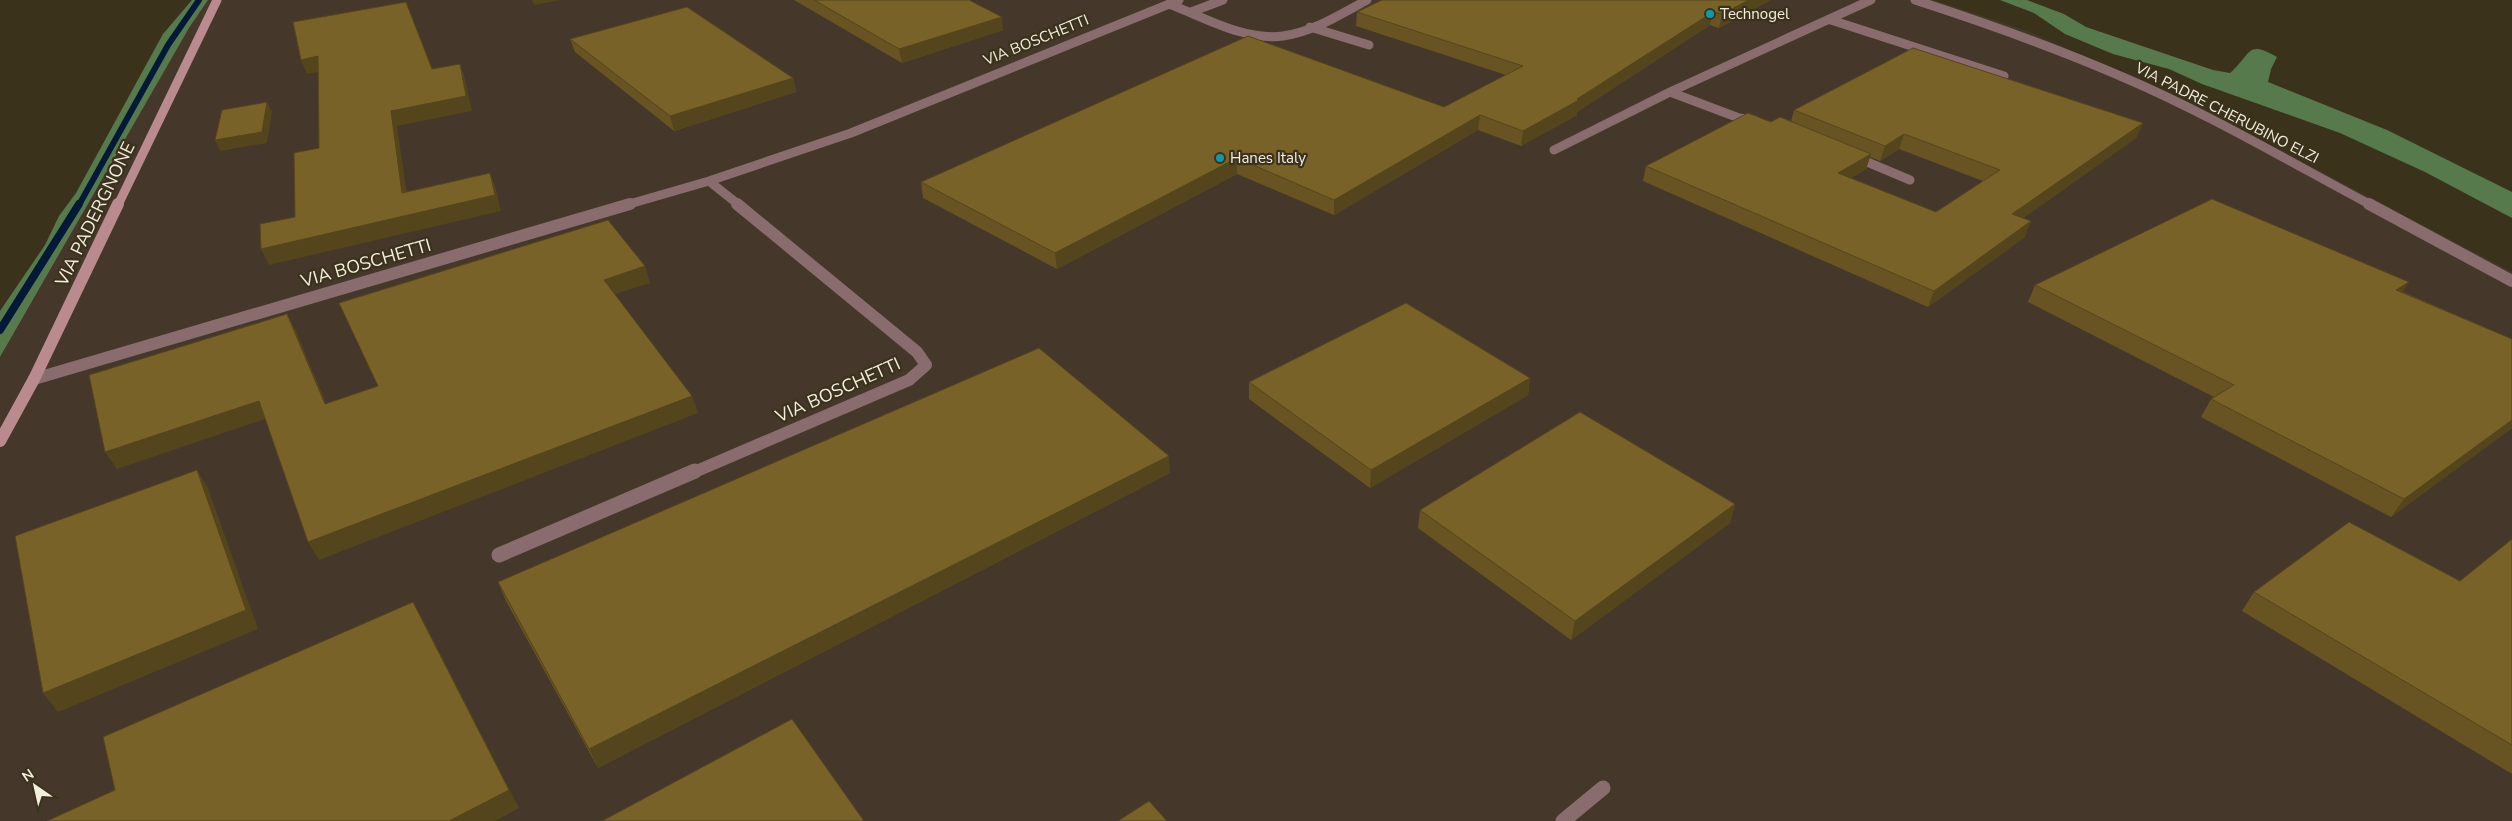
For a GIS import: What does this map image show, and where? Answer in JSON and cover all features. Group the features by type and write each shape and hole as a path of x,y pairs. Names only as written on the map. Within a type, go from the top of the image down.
{"street":[{"name":"VIA PADERGNONE","path":"0,441 34,379 217,0"},
{"name":"VIA BOSCHETTI","path":"34,379 708,181 850,132 1179,0"},
{"path":"1191,12 1223,0"},
{"path":"1169,4 1253,34 1282,36 1310,27 1367,0"},
{"path":"1554,150 1670,92 1831,20 1871,0"},
{"name":"VIA PADRE CHERUBINO ELZI","path":"1915,0 2020,34 2126,78 2193,110 2512,281"},
{"path":"1831,20 2004,76"},
{"path":"1310,27 1369,45"},
{"path":"1670,92 1739,118 1768,122"},
{"path":"1839,151 1910,180"},
{"name":"VIA BOSCHETTI","path":"499,555 909,380 926,365 916,352 708,181"},
{"path":"1563,821 1603,788"}],"shaded area":[{"path":"208,0 1934,0 2030,32 2201,109 2512,272 2512,821 0,821 0,357 189,28"}],"green space":[{"path":"192,0 208,0 189,28 0,357 0,311 45,245 59,216 76,193 163,34"},
{"path":"2000,0 2027,0 2064,14 2086,27 2213,70 2230,73 2250,51 2260,49 2277,57 2271,69 2268,82 2387,130 2512,192 2512,218 2425,172 2340,133 2202,84 2169,69 2113,54 2065,34 2034,13"}],"building":[{"path":"814,0 969,0 1002,17 899,49"},
{"path":"1382,0 1749,0 1722,14 1713,12 1577,99 1579,100 1523,131 1480,115 1334,200 1237,158 1055,253 921,182 1248,36 1444,107 1523,66 1357,12"},
{"path":"406,2 432,69 460,64 466,96 391,111 402,193 490,173 495,195 261,249 260,224 295,217 294,153 319,148 318,56 301,60 293,22"},
{"path":"687,7 793,78 670,116 570,39"},
{"path":"1913,48 2143,123 2012,214 2031,221 1934,291 1646,166 1748,113 1771,122 1780,117 1871,154 1838,173 1936,212 2000,170 1904,134 1885,146 1794,110"},
{"path":"267,102 262,132 215,140 222,110"},
{"path":"2212,199 2409,282 2396,290 2512,339 2512,420 2404,499 2211,399 2234,385 2035,285"},
{"path":"608,220 645,266 604,280 692,396 308,542 259,401 105,452 89,375 287,314 325,404 378,386 339,303"},
{"path":"1406,303 1530,378 1371,470 1249,382"},
{"path":"1039,348 1169,456 589,749 498,582"},
{"path":"1580,412 1735,504 1575,621 1420,510"},
{"path":"197,470 246,610 43,693 15,536"},
{"path":"2349,522 2460,581 2512,539 2512,745 2254,592"},
{"path":"413,602 509,790 449,821 47,821 115,790 103,737"},
{"path":"792,719 864,821 602,821"},
{"path":"1149,801 1167,821 1118,821"}],"waterway":[{"path":"79,205 168,45 199,0"},
{"path":"0,330 79,204"}],"place":[{"name":"Technogel","path":"1710,14"},
{"name":"Hanes Italy","path":"1220,158"}]}
